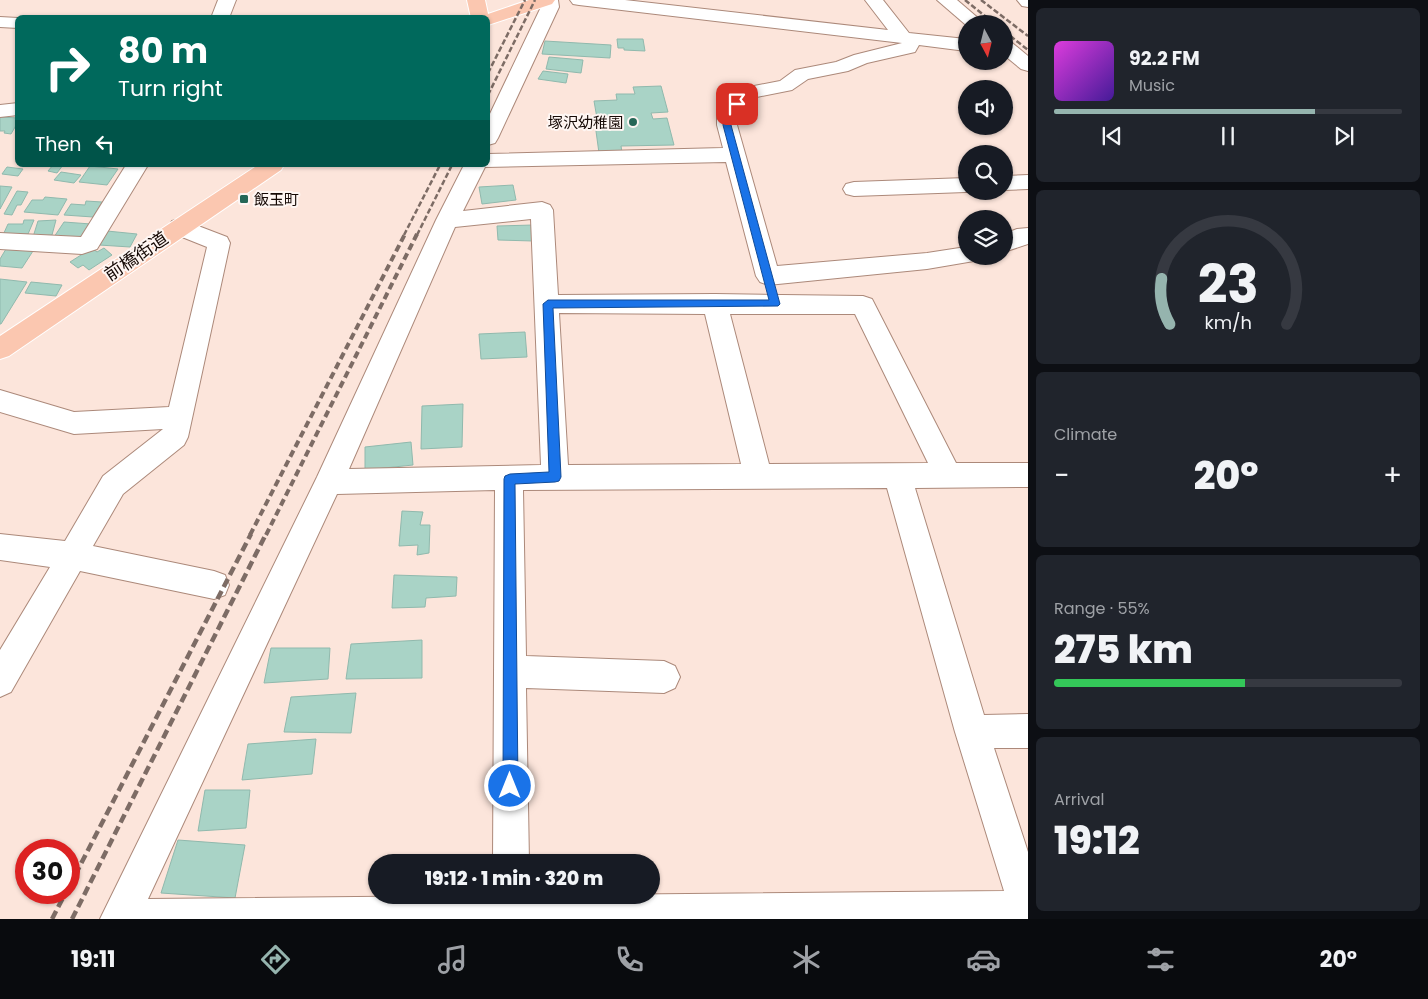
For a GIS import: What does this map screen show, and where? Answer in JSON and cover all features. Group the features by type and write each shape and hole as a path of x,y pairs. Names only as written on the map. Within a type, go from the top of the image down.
{"main road":[{"path":"476,0 479,15"},
{"path":"490,19 548,0"},
{"name":"前橋街道","path":"0,349 270,167"}],"street":[{"path":"221,15 227,0"},
{"path":"490,134 550,7 548,0"},
{"path":"580,0 958,44"},
{"path":"775,304 734,155 727,125 727,114 746,93 785,86 802,74 841,67 861,59 908,48 909,38 874,0"},
{"path":"946,0 965,15"},
{"path":"0,22 15,23"},
{"path":"1013,51 1028,65"},
{"path":"0,112 15,110"},
{"path":"490,161 734,155"},
{"path":"0,241 82,246 89,243 136,167"},
{"path":"474,167 447,220 329,482 120,918 511,909 1028,908 972,732 897,474"},
{"path":"1013,183 1028,182"},
{"path":"854,189 958,185"},
{"path":"447,220 542,210 555,477"},
{"path":"0,681 113,485 174,436 180,417 219,243 180,227"},
{"path":"1013,239 1028,236"},
{"path":"768,276 958,256"},
{"path":"715,303 758,476"},
{"path":"548,304 863,304 947,474"},
{"path":"0,401 74,423 180,417"},
{"path":"329,482 555,477 897,474 1028,475"},
{"path":"510,479 511,854"},
{"path":"0,546 73,556 214,585"},
{"path":"510,671 664,677"},
{"path":"972,732 1028,731"}],"building":[{"path":"617,39 643,39 645,51 618,48"},
{"path":"545,41 611,45 610,58 542,54"},
{"path":"549,57 583,60 581,73 546,69"},
{"path":"543,71 568,74 566,83 538,79"},
{"name":"塚沢幼稚園","path":"661,86 668,112 651,113 653,119 667,118 674,145 621,146 622,152 599,153 595,124 598,124 594,101 617,100 616,94 635,94 633,87"},
{"path":"0,117 15,118 15,127 11,134 0,131"},
{"path":"7,167 23,169 18,176 2,174"},
{"path":"51,167 62,167 57,173 48,171"},
{"path":"89,167 118,169 107,185 79,182"},
{"path":"61,172 81,175 74,183 54,180"},
{"path":"513,185 516,200 482,204 479,187"},
{"path":"0,186 12,187 0,209"},
{"path":"17,191 28,192 21,205 17,205 12,215 4,214"},
{"path":"45,197 67,199 58,215 24,212 32,200 43,200"},
{"path":"86,201 102,202 93,217 64,215 71,204 85,205"},
{"path":"24,220 34,220 28,234 3,235 8,224 23,224"},
{"path":"56,220 52,235 33,237 38,221"},
{"path":"64,222 91,224 81,240 54,237"},
{"path":"533,225 533,241 498,240 497,226"},
{"path":"107,231 137,234 130,247 99,245"},
{"path":"92,248 97,252 104,248 112,255 89,270 83,265 78,268 70,262"},
{"path":"6,249 33,251 22,268 0,266 0,259"},
{"path":"0,279 27,282 1,324 0,324"},
{"path":"31,282 62,285 56,296 25,293"},
{"path":"525,332 527,357 481,359 479,334"},
{"path":"463,404 462,447 421,449 422,406"},
{"path":"411,442 413,465 365,470 365,447"},
{"path":"402,511 423,512 420,525 430,525 429,553 417,555 418,545 399,546"},
{"path":"394,575 457,577 456,596 426,598 425,607 392,608"},
{"path":"422,640 422,678 346,679 351,644"},
{"path":"271,648 330,648 328,679 264,683"},
{"path":"356,693 351,733 284,732 291,697"},
{"path":"316,739 312,774 242,780 248,744"},
{"path":"205,790 250,790 246,828 198,831"},
{"path":"178,840 245,845 235,898 161,893"}],"railway":[{"path":"490,69 525,0"},
{"path":"490,91 535,0"},
{"path":"965,0 984,15"},
{"path":"981,0 1028,36"},
{"path":"1013,38 1028,50"},
{"path":"404,235 439,167"},
{"path":"417,235 451,167"},
{"path":"250,535 405,234"},
{"path":"266,535 417,234"},
{"path":"80,866 251,534"},
{"path":"72,919 266,534"},
{"path":"52,919 60,904"}],"place":[{"name":"塚沢幼稚園","path":"633,122"},
{"name":"飯玉町","path":"244,199"}],"route":[{"path":"510,786 510,479 555,477 548,304 775,304 727,125 727,114 737,104"}]}
